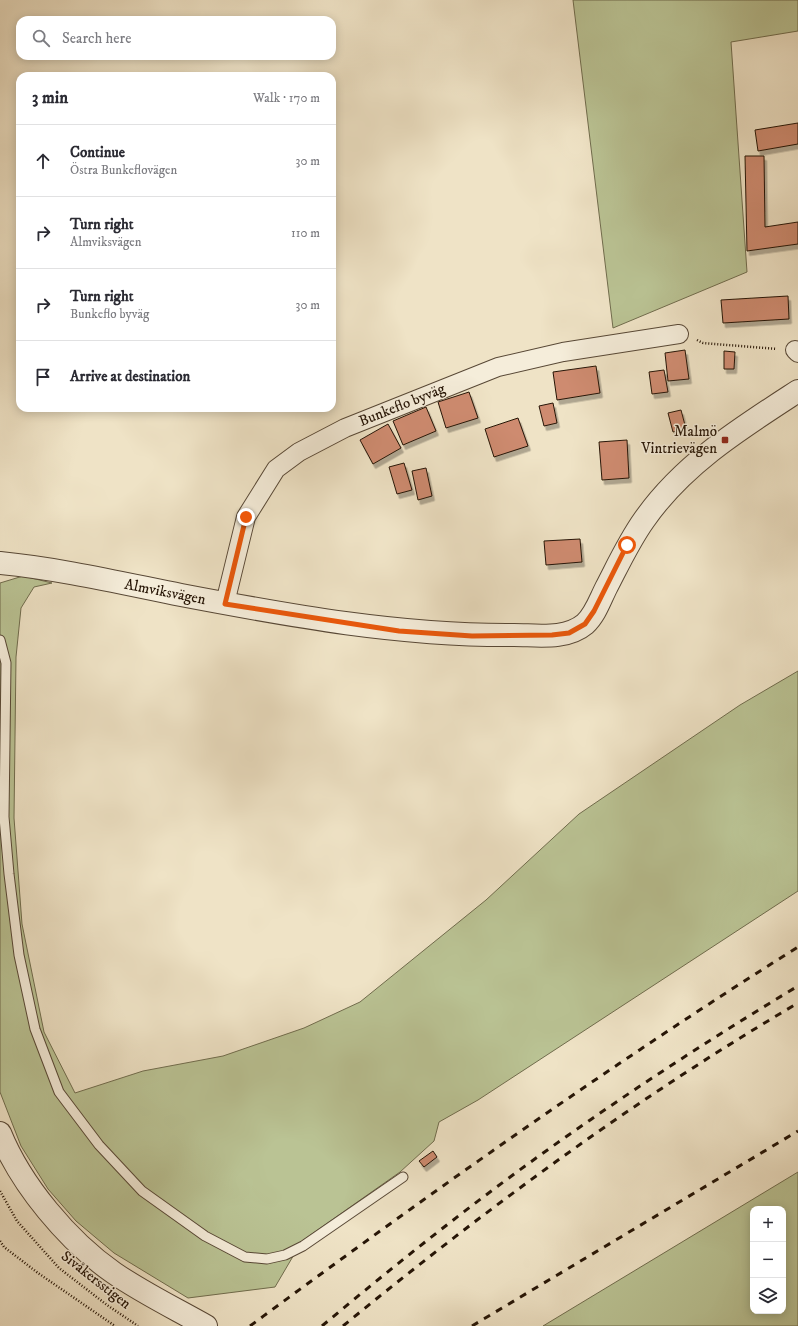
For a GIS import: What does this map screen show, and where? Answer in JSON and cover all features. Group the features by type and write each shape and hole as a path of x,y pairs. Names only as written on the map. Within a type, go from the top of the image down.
{"street":[{"name":"Bunkeflo byväg","path":"225,604 246,517 276,469 299,452 345,428 498,367 563,352 679,334"},
{"name":"Almviksvägen","path":"0,563 37,567 225,604 399,631 472,636 552,635 569,633 585,624 594,611 627,545 664,494 705,454 798,391"},
{"path":"0,1133 31,1190 68,1234 114,1273 206,1326"}],"lane":[{"path":"0,640 6,663 4,817 19,955 35,1029 59,1092 99,1145 142,1191 205,1236 245,1257 267,1259 285,1255 303,1246 403,1177"}],"path":[{"path":"679,334 702,343 797,352"},
{"name":"Sivåkersstigen","path":"0,1191 17,1221 59,1268 107,1305 138,1326"},
{"path":"0,1241 4,1247 38,1273 115,1326"}],"green space":[{"path":"573,0 798,0 798,31 731,42 747,272 613,328"},
{"path":"23,576 52,583 34,587 21,608 16,657 14,818 22,924 44,1032 75,1093 143,1071 223,1056 304,1028 360,1002 486,900 579,814 740,705 798,671 798,891 478,1100 439,1122 434,1141 400,1172 302,1241 275,1287 188,1298 114,1253 76,1221 48,1189 21,1146 0,1092 0,583"},
{"path":"798,1172 798,1326 543,1326"}],"building":[{"path":"798,123 798,144 758,151 755,130"},
{"path":"745,156 764,156 765,227 798,222 798,244 747,251"},
{"path":"788,296 789,319 723,323 721,300"},
{"path":"685,350 689,379 668,381 665,353"},
{"path":"724,351 735,352 734,369 724,369"},
{"path":"596,366 600,393 557,400 553,372"},
{"path":"664,370 668,392 652,394 649,372"},
{"path":"469,392 478,418 446,428 438,402"},
{"path":"553,403 557,423 544,426 539,406"},
{"path":"426,407 436,431 403,445 393,421"},
{"path":"681,410 686,429 673,432 668,413"},
{"path":"518,418 528,446 494,457 485,429"},
{"path":"388,424 401,448 373,464 360,440"},
{"path":"627,440 629,478 602,480 599,442"},
{"path":"404,463 412,490 397,494 389,467"},
{"path":"426,468 432,496 418,500 412,471"},
{"path":"580,539 582,562 546,565 544,541"},
{"path":"433,1151 437,1157 424,1167 419,1161"}],"railway":[{"path":"250,1326 452,1179 521,1131 658,1037 798,947"},
{"path":"322,1326 444,1227 538,1157 654,1077 798,986"},
{"path":"343,1326 452,1239 564,1156 622,1115 738,1039 798,1003"},
{"path":"472,1326 798,1131"}],"place":[{"name":"Malmö Vintrievägen","path":"725,440"}],"route":[{"path":"246,517 225,604 399,631 472,636 552,635 569,633 585,624 594,611 627,545"}]}
